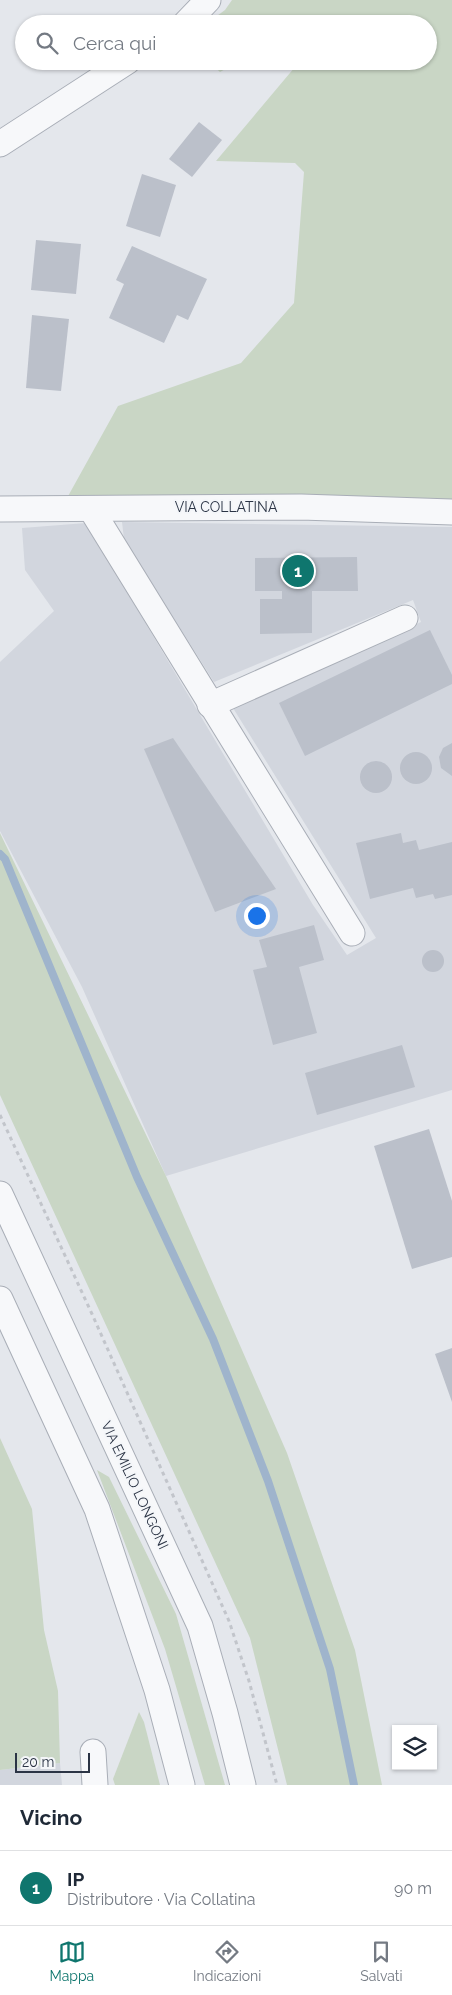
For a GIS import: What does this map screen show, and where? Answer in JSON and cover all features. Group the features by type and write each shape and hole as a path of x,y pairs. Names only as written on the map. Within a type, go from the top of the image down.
{"street":[{"path":"194,15 208,0"},
{"path":"0,144 114,70"},
{"name":"VIA COLLATINA","path":"0,509 301,507 452,512"},
{"path":"91,509 352,933"},
{"path":"210,705 405,618"},
{"name":"VIA EMILIO LONGONI","path":"0,1194 200,1626 225,1713 242,1785"},
{"path":"0,1299 97,1509 157,1690 182,1785"},
{"path":"93,1752 96,1785"}],"path":[{"path":"0,1115 96,1323 229,1621 249,1681 277,1785"}],"shaded area":[{"path":"122,522 452,527 452,1090 166,1176 82,987 0,831 0,662 54,611 25,570 22,528 86,523 313,905 347,955 376,938 233,708 421,622 413,600 214,682 124,539"},
{"path":"60,1763 62,1785 0,1785 0,1770"}],"green space":[{"path":"232,0 452,0 452,501 67,498 118,406 241,363 294,303 304,172 295,163 216,161 292,70 437,70 437,15 218,15 225,10"},
{"path":"0,833 166,1176 287,1453 355,1650 382,1785 287,1785 250,1638 0,1095"},
{"path":"0,1438 32,1509 44,1630 58,1691 60,1763 0,1770"},
{"path":"97,1470 109,1477 176,1614 225,1785 205,1785 165,1649"},
{"path":"139,1712 144,1722 160,1785 115,1785 113,1779"}],"building":[{"path":"199,122 222,140 192,177 169,159"},
{"path":"142,174 176,185 160,237 126,226"},
{"path":"36,240 81,244 76,294 31,290"},
{"path":"132,246 207,279 188,320 177,315 164,343 109,318 124,284 116,280"},
{"path":"32,315 69,319 61,391 26,388"},
{"path":"357,557 358,591 312,591 312,633 260,634 260,599 282,599 282,591 255,591 255,558"},
{"path":"430,630 452,675 452,684 305,756 279,703"},
{"path":"173,738 276,889 215,912 144,749"},
{"path":"452,743 452,776 441,768 439,757 443,748"},
{"path":"416,752 427,757 432,768 427,779 416,784 405,779 400,768 405,757"},
{"path":"376,761 382,762 387,766 391,771 391,783 387,788 382,792 376,793 370,792 365,788 361,783 360,777 361,771 365,766 370,762"},
{"path":"401,833 403,843 416,840 419,850 452,842 452,895 435,899 433,894 416,898 413,888 370,899 356,843"},
{"path":"314,925 324,960 299,967 317,1033 273,1045 253,970 267,967 259,940"},
{"path":"433,950 441,953 444,961 441,969 433,972 425,969 422,961 425,953"},
{"path":"402,1045 415,1087 317,1115 305,1073"},
{"path":"429,1129 452,1201 452,1257 412,1269 374,1146"},
{"path":"452,1348 452,1402 435,1354"}],"waterway":[{"path":"0,854 5,859 137,1177 213,1339 268,1481 330,1669 354,1785"}],"place":[{"name":"IP","path":"298,571"}]}
